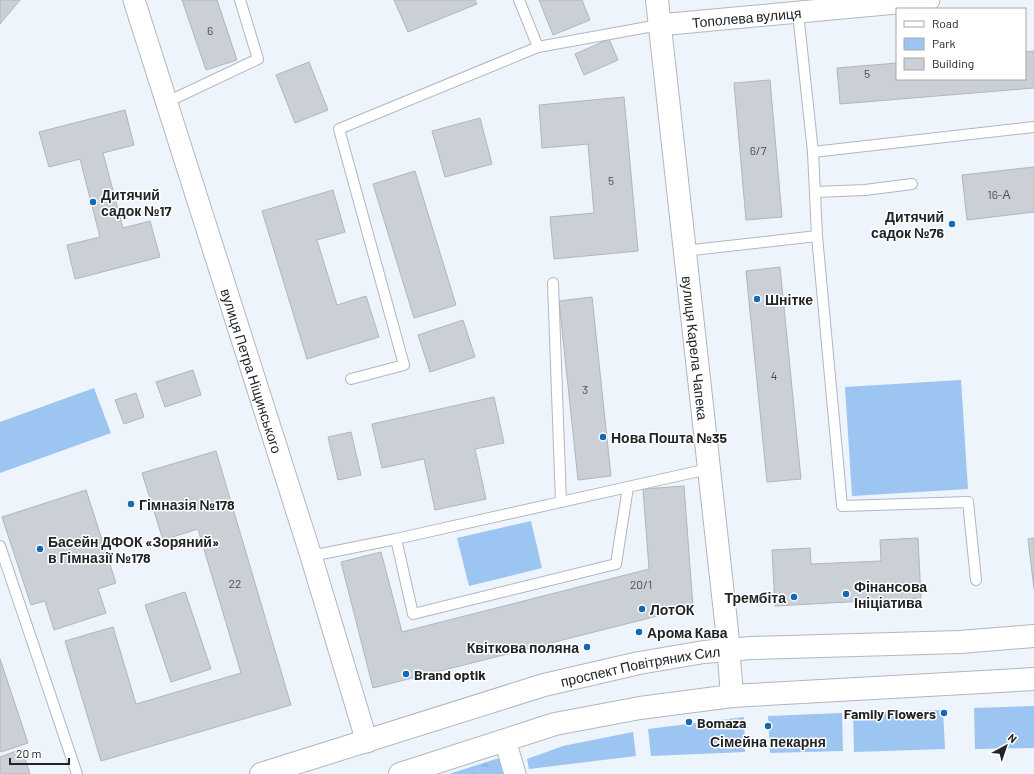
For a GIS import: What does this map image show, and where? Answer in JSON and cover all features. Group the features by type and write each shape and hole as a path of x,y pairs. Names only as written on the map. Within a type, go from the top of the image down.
{"main road":[{"name":"вулиця Карела Чапека","path":"657,0 729,650 732,696"},
{"name":"проспект Повітряних Сил","path":"261,774 367,742 544,685 638,663 729,650 960,642 1034,636"},
{"path":"400,774 555,724 640,708 732,696 1034,679"}],"street":[{"name":"вулиця Петра Ніщинського","path":"134,0 311,556 367,742"},
{"name":"Тополева вулиця","path":"659,24 798,13 929,0"},
{"path":"505,740 515,774"}],"lane":[{"path":"167,102 258,59 240,0"},
{"path":"519,0 538,47"},
{"path":"798,13 813,152 817,236 842,506 968,502 976,580"},
{"path":"351,378 404,365 339,129 538,47 659,24"},
{"path":"813,152 1034,127"},
{"path":"815,192 865,190 912,184"},
{"path":"684,251 817,236"},
{"path":"553,283 562,502"},
{"path":"311,556 396,539 708,469"},
{"path":"396,539 413,614 616,564 628,487"},
{"path":"0,546 77,774"}],"green space":[{"path":"961,380 968,489 852,496 845,387"},
{"path":"94,388 111,433 0,473 0,422"},
{"path":"531,521 542,568 469,586 457,538"},
{"path":"1034,706 1034,748 975,749 974,708"},
{"path":"943,710 945,749 854,752 853,713"},
{"path":"842,713 843,751 770,753 768,716"},
{"path":"744,717 745,752 651,756 648,729"},
{"path":"633,732 636,756 529,769 527,759 563,746"},
{"path":"499,758 504,774 449,774"}],"building":[{"path":"0,0 20,0 0,24"},
{"path":"182,0 217,0 237,60 206,70"},
{"path":"394,0 475,0 477,4 408,32"},
{"path":"539,0 582,0 590,20 553,35"},
{"path":"609,39 618,60 584,75 575,54"},
{"path":"1034,51 1034,88 840,104 837,68 896,63 896,80 1026,80 1026,52"},
{"path":"309,62 328,110 295,123 276,75"},
{"path":"770,80 782,217 746,220 734,83"},
{"path":"624,97 638,251 554,259 550,217 594,213 588,144 542,148 539,105"},
{"path":"125,110 134,145 103,153 123,228 150,221 160,257 75,279 67,245 100,237 80,159 49,167 39,132"},
{"path":"480,118 492,164 445,177 432,131"},
{"path":"1034,167 1034,212 967,220 962,175"},
{"path":"415,171 456,305 414,318 373,184"},
{"path":"333,190 345,232 317,240 337,305 366,296 379,337 307,359 262,211"},
{"path":"780,267 801,479 767,482 746,271"},
{"path":"592,297 611,476 578,480 559,301"},
{"path":"463,320 475,357 430,372 418,335"},
{"path":"193,370 201,395 165,407 156,382"},
{"path":"136,393 144,417 124,424 115,400"},
{"path":"494,397 504,443 475,449 486,499 435,510 424,459 382,468 372,424"},
{"path":"351,432 361,475 338,480 328,437"},
{"path":"216,451 291,705 101,761 65,641 113,627 136,704 241,673 198,529 163,540 142,473"},
{"path":"684,486 693,607 373,688 341,562 381,552 402,632 649,569 643,489"},
{"path":"86,490 116,583 98,589 106,613 54,630 45,601 31,605 2,517"},
{"path":"918,538 921,598 775,606 772,550 810,548 811,564 881,561 880,540"},
{"path":"1034,538 1034,589 1028,539"},
{"path":"185,592 211,669 171,682 145,605"},
{"path":"0,659 28,743 1,752 0,750"},
{"path":"22,749 30,774 0,774 0,757"}],"place":[{"name":"Дитячий садок №17","path":"93,202"},
{"name":"Дитячий садок №76","path":"952,224"},
{"name":"Шнітке","path":"757,299"},
{"name":"Нова Пошта №35","path":"603,437"},
{"name":"Гімназія №178","path":"131,504"},
{"name":"Басейн ДФОК «Зоряний» в Гімназії №178","path":"40,549"},
{"name":"Фінансова Ініціатива","path":"846,594"},
{"name":"Трембіта","path":"794,597"},
{"name":"ЛотОК","path":"642,609"},
{"name":"Арома Кава","path":"639,632"},
{"name":"Квіткова поляна","path":"587,647"},
{"name":"Brand optik","path":"406,674"},
{"name":"Family Flowers","path":"944,713"},
{"name":"Bomaza","path":"689,722"},
{"name":"Сімейна пекарня","path":"768,726"}]}
